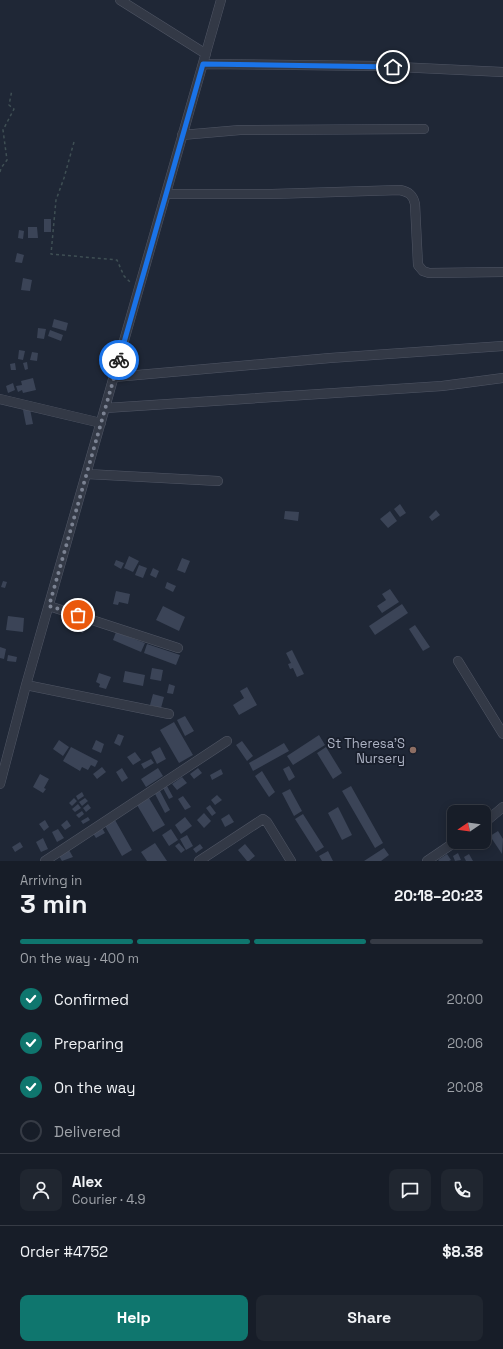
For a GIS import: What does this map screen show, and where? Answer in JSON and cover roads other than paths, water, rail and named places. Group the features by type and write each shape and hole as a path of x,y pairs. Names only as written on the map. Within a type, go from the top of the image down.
{"street":[{"path":"120,0 206,54"},
{"path":"0,784 26,685 115,377 221,0"},
{"path":"203,64 377,66 503,72"},
{"path":"182,135 240,130 424,129"},
{"path":"167,194 272,194 408,191 414,198 416,204 418,265 423,271 429,273 503,272"},
{"path":"115,377 330,358 503,346"},
{"path":"106,408 442,386 503,378"},
{"path":"0,399 101,423"},
{"path":"87,474 218,481"},
{"path":"49,606 178,648"},
{"path":"458,661 503,734"},
{"path":"26,685 169,714"},
{"path":"44,861 227,741"},
{"path":"491,817 503,807"},
{"path":"199,861 263,819 267,822 291,861"},
{"path":"427,861 447,847"}],"place":[{"name":"St Theresa'S Nursery","path":"413,750"}]}
